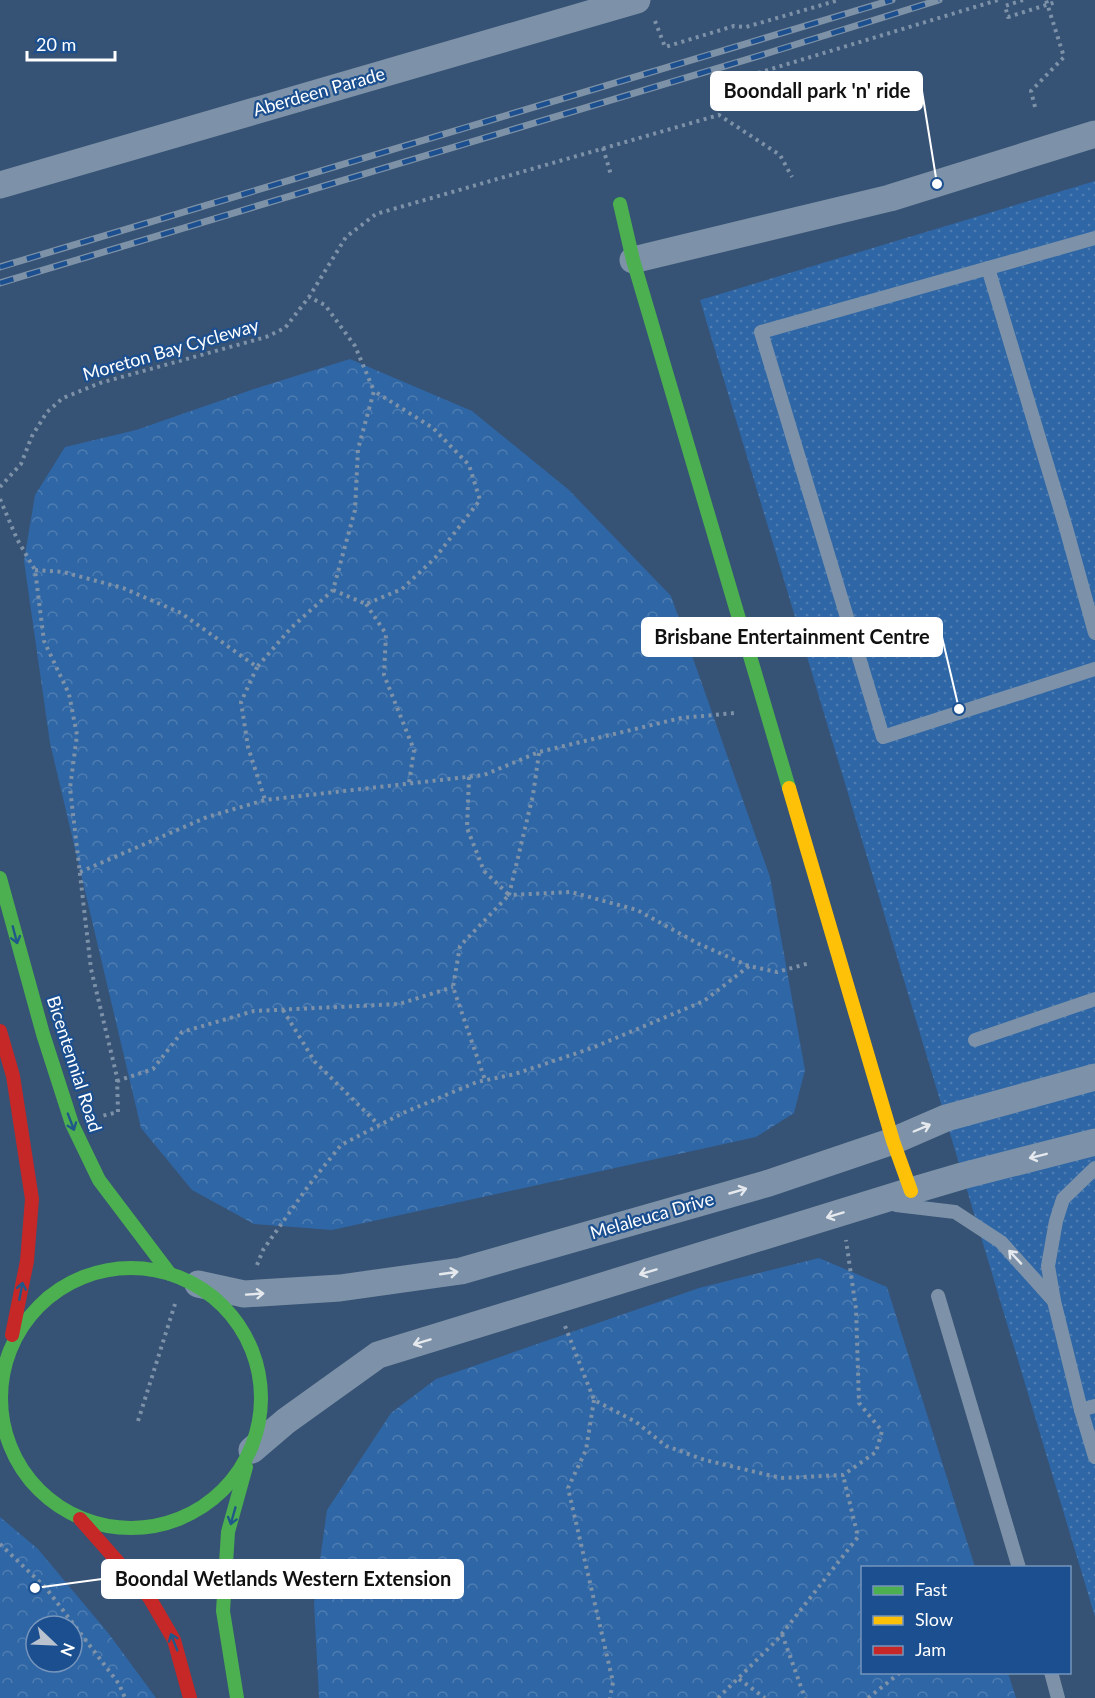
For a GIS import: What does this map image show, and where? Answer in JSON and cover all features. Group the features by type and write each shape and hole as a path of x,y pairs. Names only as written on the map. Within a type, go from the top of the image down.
{"main road":[{"path":"620,204 633,260 892,1140 910,1191"},
{"name":"Bicentennial Road","path":"0,878 43,1034 72,1124 99,1180 170,1274"},
{"path":"0,1031 13,1076 32,1199 27,1261 0,1391 3,1430 26,1477 47,1499 78,1517 113,1529 145,1528 179,1521 212,1501 250,1455"},
{"path":"10,1348 41,1302 86,1275 128,1267 150,1269 198,1284 222,1305 237,1323 259,1362 261,1394 260,1414 228,1532 223,1611 237,1698"},
{"path":"78,1517 149,1597 174,1640 190,1698"}],"street":[{"name":"Aberdeen Parade","path":"0,185 561,10 646,10"},
{"path":"633,260 890,198 1095,134"},
{"name":"Melaleuca Drive","path":"198,1284 244,1294 340,1288 461,1271 769,1183 892,1140 946,1118 1095,1077"},
{"path":"250,1455 286,1421 378,1355 910,1191 1095,1142"}],"lane":[{"path":"1095,238 760,332 883,737 1095,669"},
{"path":"988,268 1095,633"},
{"path":"975,1040 1095,999"},
{"path":"1095,1168 1063,1199 1056,1221 1048,1266 1054,1301 1095,1457"},
{"path":"876,1202 955,1212 1001,1242 1054,1301"},
{"path":"938,1296 1018,1566"},
{"path":"1081,1410 1095,1406"},
{"path":"1052,1674 1058,1698"}],"path":[{"path":"646,10 664,47 734,26 746,27 839,0"},
{"path":"758,74 998,0"},
{"path":"1023,0 1005,6 1008,17 1047,2 1056,2"},
{"path":"1035,107 1031,91 1064,57 1047,2"},
{"name":"Moreton Bay Cycleway","path":"0,487 21,464 32,436 47,412 63,398 100,383 266,337 285,328 309,297 346,237 376,214 719,115 780,155 792,177"},
{"path":"309,297 325,305 355,346 374,392 433,428 469,465 480,500 435,558 402,589 366,604"},
{"path":"265,800 248,747 241,702 257,667 291,628 333,590 355,510 358,449 374,392"},
{"path":"0,499 17,539 35,570 44,641 69,694 77,735 70,788 91,969 117,1081 118,1113 96,1117"},
{"path":"35,570 63,572 123,588 181,613 257,667"},
{"path":"333,590 366,604 386,634 384,675 414,750 409,783"},
{"path":"80,872 207,817 265,800 484,775 539,752 681,718 766,710"},
{"path":"486,1080 453,987 460,945 509,895 533,795 539,752"},
{"path":"469,777 467,828 484,871 509,895 571,892 638,910 699,944 749,966 777,972 838,956"},
{"path":"244,1294 263,1250 341,1144 424,1104 477,1082 514,1074 592,1048 704,1001 749,966"},
{"path":"117,1081 153,1069 182,1032 254,1011 399,1004 453,987"},
{"path":"283,1010 315,1062 379,1125"},
{"path":"594,1400 636,1422 666,1446 705,1461 781,1478 843,1475 876,1452 882,1431 859,1403 855,1309 843,1213"},
{"path":"138,1421 176,1301"},
{"path":"556,1301 594,1400 586,1450 568,1488 613,1682 610,1698"},
{"path":"718,1698 782,1633 858,1537 843,1475"},
{"path":"0,1544 46,1588 119,1684 125,1698"},
{"path":"782,1633 805,1698"},
{"path":"868,1698 898,1674"},
{"path":"739,1679 765,1698"}],"green space":[{"path":"1095,181 1095,1617 700,300"},
{"path":"350,359 472,411 569,490 671,596 770,877 805,1070 794,1113 756,1137 332,1230 254,1224 192,1190 141,1128 50,743 24,561 35,495 65,447 136,430"},
{"path":"819,1258 887,1287 975,1566 861,1566 861,1674 1008,1674 1016,1698 319,1698 314,1603 327,1510 391,1413 436,1379 699,1288"},
{"path":"0,1517 38,1549 109,1634 156,1698 0,1698"}],"railway":[{"path":"0,267 892,0"},
{"path":"0,283 939,0"}],"traffic: fast":[{"path":"620,204 633,260 789,788"},
{"path":"0,878 43,1034 72,1124 99,1180 170,1274"},
{"path":"118,1268 144,1268 169,1273 192,1283 214,1297 232,1315 246,1337 256,1360 261,1398 256,1436 246,1459 232,1481 214,1499 192,1513 169,1523 144,1528 118,1528 93,1523 70,1513 48,1499 30,1481 16,1459 6,1436 1,1411 1,1385 6,1360 16,1337 30,1315 48,1297 70,1283 93,1273 118,1268"},
{"path":"237,1698 223,1611 228,1532 246,1467"}],"traffic: slow":[{"path":"789,788 893,1141 911,1191"}],"traffic: jam":[{"path":"0,1031 13,1076 32,1199 27,1261 12,1335"},
{"path":"80,1519 149,1597 174,1640 190,1698"}],"place":[{"name":"Boondall park 'n' ride","path":"937,184"},
{"name":"Brisbane Entertainment Centre","path":"959,709"},
{"name":"Boondal Wetlands Western Extension","path":"35,1588"}]}
